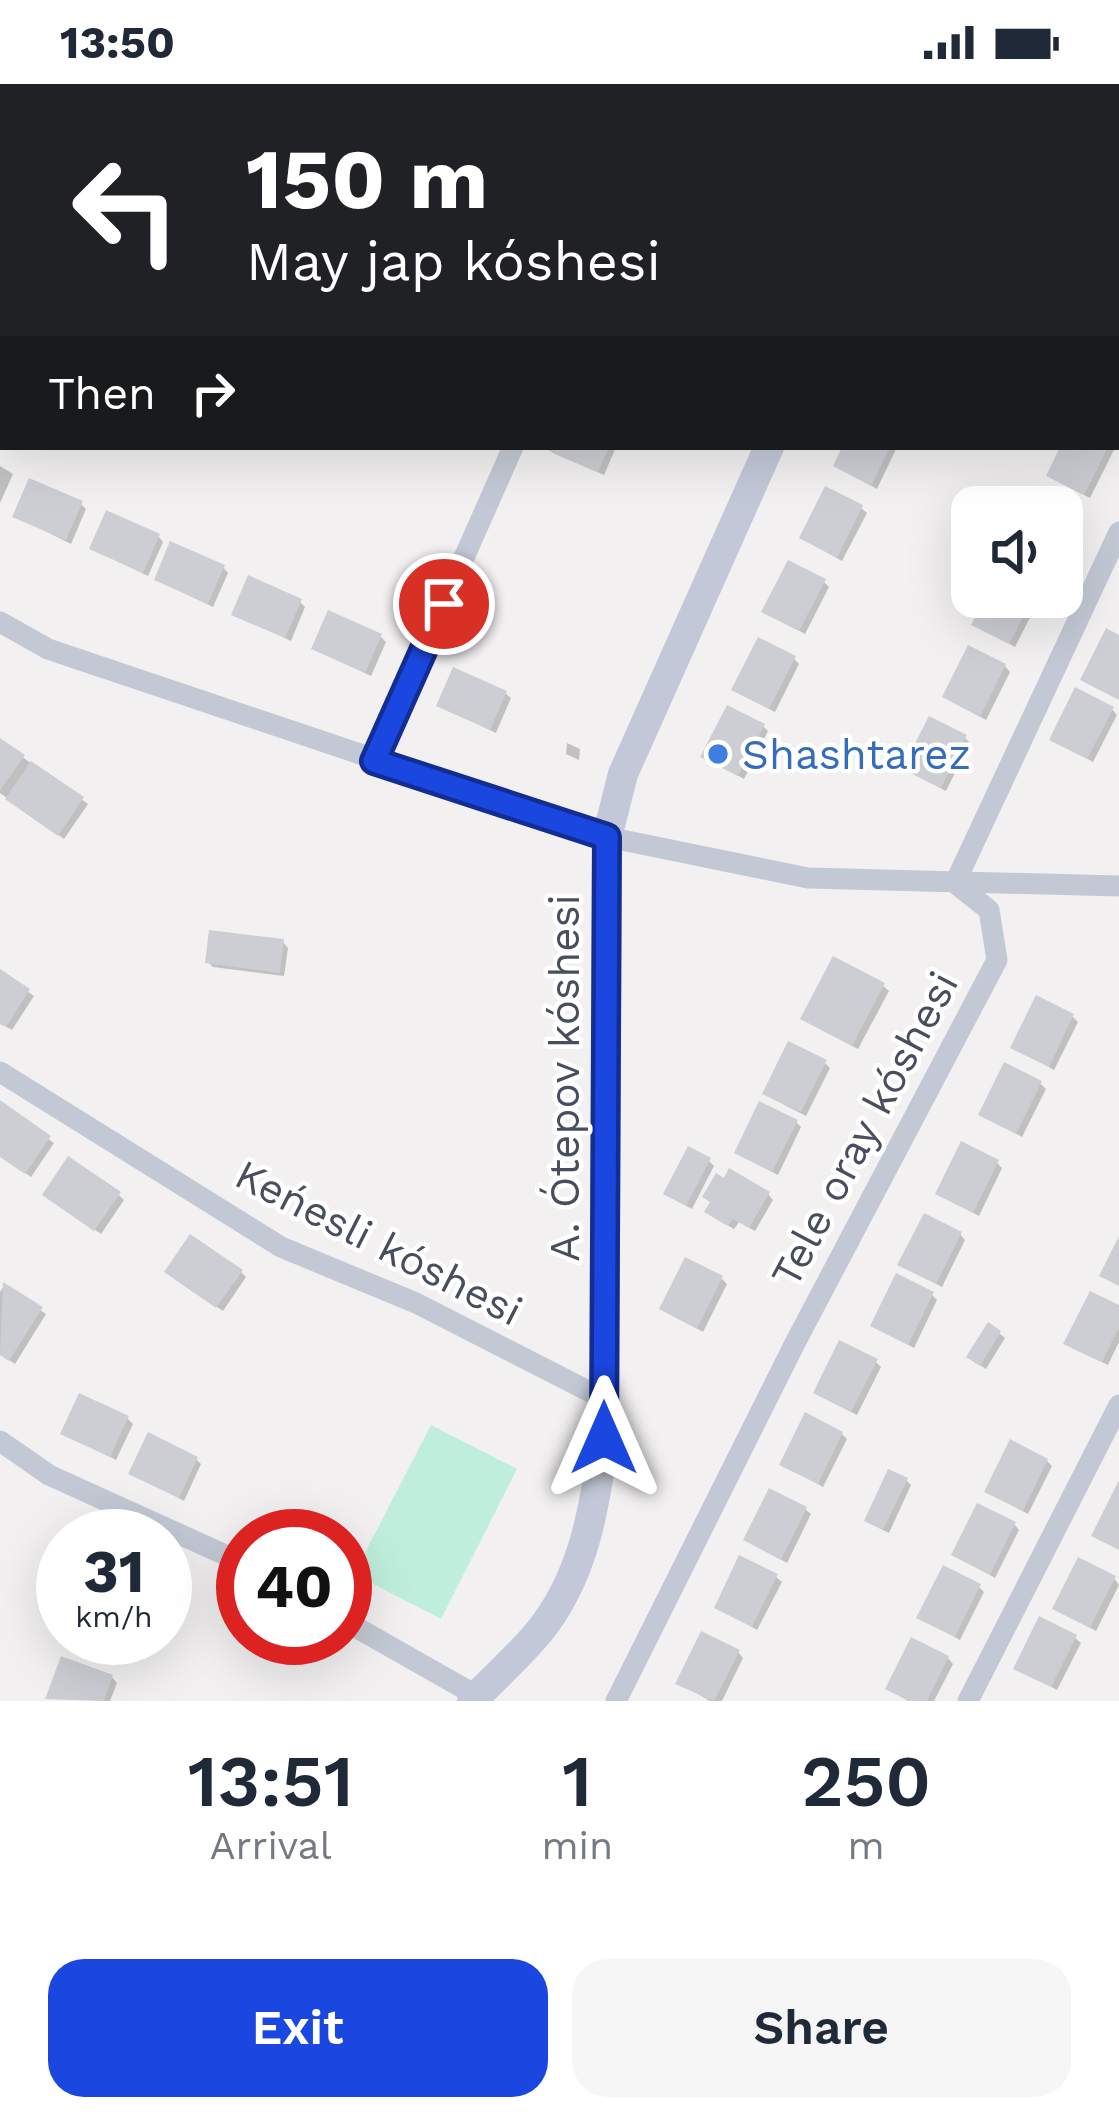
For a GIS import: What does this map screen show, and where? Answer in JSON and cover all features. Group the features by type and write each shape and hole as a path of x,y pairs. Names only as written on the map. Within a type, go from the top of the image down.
{"street":[{"path":"374,761 513,450"},
{"name":"A. Ótepov kóshesi","path":"474,1698 540,1631 572,1581 594,1512 604,1438 607,837 623,774 760,450"},
{"path":"955,883 1119,532"},
{"path":"0,622 48,649 607,837 808,878 1119,886"},
{"name":"Tele oray kóshesi","path":"616,1701 783,1366 997,960 988,910 955,883"},
{"name":"Keńesli kóshesi","path":"0,1072 281,1247 416,1303 604,1400"},
{"path":"968,1701 1119,1405"},
{"path":"0,1441 49,1475 216,1551"},
{"path":"372,1637 474,1698"}],"green space":[{"path":"431,1425 517,1469 441,1619 372,1583 372,1539"}],"building":[{"path":"548,450 608,450 598,472"},
{"path":"841,450 889,450 871,486 833,466"},
{"path":"1059,450 1106,450 1084,495 1083,486 1066,486 1046,476"},
{"path":"29,478 83,501 66,540 12,517"},
{"path":"825,486 863,505 837,558 799,538"},
{"path":"106,510 160,534 143,573 89,549"},
{"path":"170,541 225,565 208,604 154,580"},
{"path":"788,560 826,579 799,631 761,612"},
{"path":"248,575 302,599 285,638 231,615"},
{"path":"328,610 382,634 365,673 311,649"},
{"path":"974,618 1022,618 1009,644 971,625"},
{"path":"1106,628 1119,635 1119,700 1080,680"},
{"path":"758,637 796,656 769,709 731,690"},
{"path":"968,645 1006,664 980,717 942,697"},
{"path":"453,667 507,691 490,730 436,706"},
{"path":"1075,687 1114,707 1087,759 1049,740"},
{"path":"727,705 765,724 738,776 700,757"},
{"path":"929,716 967,735 941,788 902,769"},
{"path":"0,738 25,755 0,790"},
{"path":"31,761 84,797 58,836 5,799"},
{"path":"209,930 284,939 280,973 205,963"},
{"path":"833,956 885,983 852,1046 800,1019"},
{"path":"0,969 30,989 6,1027 0,1024"},
{"path":"1036,995 1074,1014 1049,1067 1010,1048"},
{"path":"788,1041 827,1060 801,1112 762,1094"},
{"path":"1004,1062 1042,1081 1016,1134 978,1115"},
{"path":"0,1100 51,1136 25,1174 0,1157"},
{"path":"759,1101 798,1120 772,1172 734,1153"},
{"path":"961,1141 999,1160 973,1213 935,1194"},
{"path":"688,1146 711,1158 686,1206 663,1194"},
{"path":"68,1156 121,1192 94,1231 42,1195"},
{"path":"729,1168 770,1192 749,1228 733,1219 728,1226 704,1212 710,1202 702,1197 716,1173 724,1178"},
{"path":"924,1213 962,1232 936,1284 897,1265"},
{"path":"190,1234 243,1270 216,1308 164,1272"},
{"path":"1119,1236 1119,1286 1099,1276"},
{"path":"685,1257 723,1276 697,1329 659,1309"},
{"path":"896,1273 934,1292 908,1345 870,1326"},
{"path":"3,1282 43,1307 9,1361 0,1355"},
{"path":"1090,1291 1119,1305 1119,1327 1102,1362 1063,1344"},
{"path":"988,1322 1001,1331 980,1366 966,1357"},
{"path":"839,1340 878,1359 851,1412 813,1393"},
{"path":"79,1393 129,1416 110,1457 60,1434"},
{"path":"805,1412 843,1432 818,1484 779,1465"},
{"path":"148,1432 198,1457 179,1498 128,1474"},
{"path":"1010,1439 1048,1459 1023,1511 984,1492"},
{"path":"888,1469 908,1478 883,1530 864,1521"},
{"path":"1119,1480 1119,1550 1091,1536"},
{"path":"769,1488 807,1507 781,1560 743,1540"},
{"path":"977,1503 1016,1522 990,1575 951,1555"},
{"path":"739,1555 778,1574 752,1627 714,1608"},
{"path":"1078,1557 1116,1576 1090,1628 1052,1609"},
{"path":"943,1565 981,1584 955,1637 916,1618"},
{"path":"1039,1616 1077,1635 1051,1687 1013,1669"},
{"path":"701,1631 740,1650 714,1701 675,1684"},
{"path":"911,1637 949,1656 927,1701 909,1701 885,1689"},
{"path":"58,1665 86,1665 113,1675 104,1701 45,1699"}],"place":[{"name":"Shashtarez","path":"718,754"}],"route":[{"path":"444,604 374,761 607,837 604,1438"}]}
